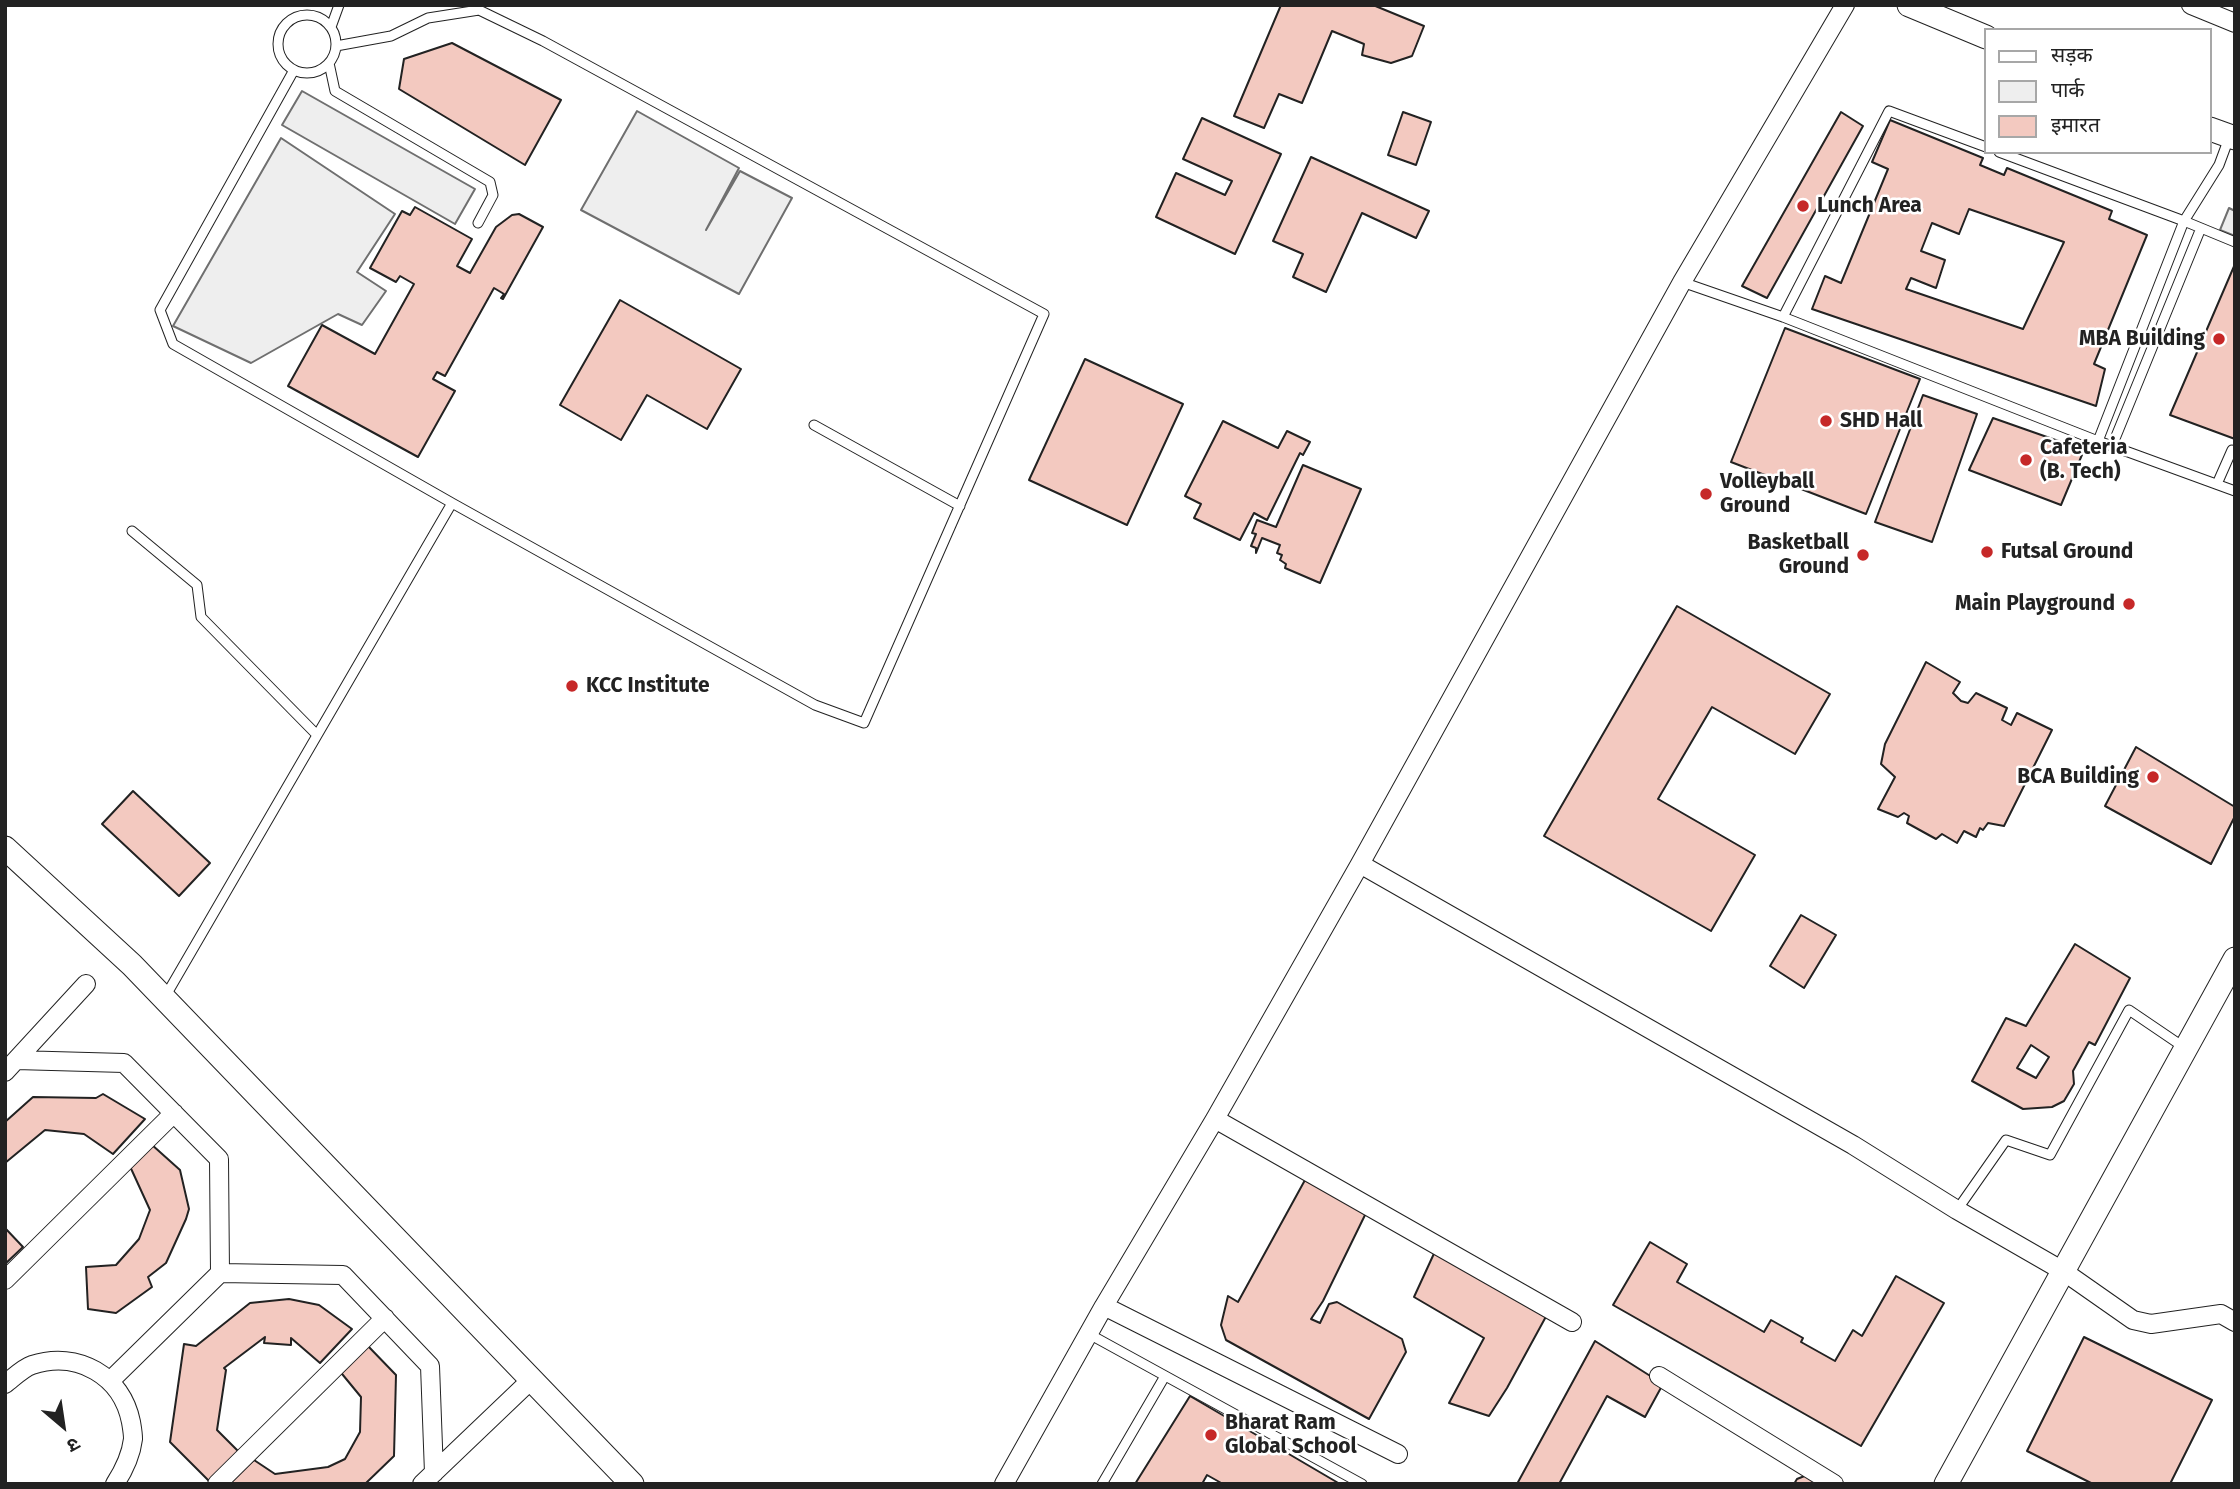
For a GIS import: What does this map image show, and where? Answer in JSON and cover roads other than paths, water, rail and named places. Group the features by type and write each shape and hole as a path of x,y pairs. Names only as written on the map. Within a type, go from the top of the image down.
{"street":[{"path":"1004,1484 1360,864 1682,282 1844,5"},
{"path":"1909,5 1984,36"},
{"path":"2191,5 2235,23"},
{"path":"5,848 132,965 632,1484"},
{"path":"1360,864 1853,1145 1957,1210 2063,1271 2133,1320 2151,1324 2221,1314 2235,1322"},
{"path":"1945,1484 2235,959"},
{"path":"11,1066 86,984"},
{"path":"11,1066 124,1063 219,1159 220,1273"},
{"path":"5,1280 174,1113"},
{"path":"1215,1119 1572,1322"},
{"path":"111,1380 220,1273 343,1275 430,1366 428,1478"},
{"path":"1104,1306 1398,1454"},
{"path":"217,1484 384,1318"},
{"path":"5,1384 30,1366 59,1360 88,1366 111,1380 128,1408 133,1437 127,1465 115,1484"},
{"path":"1659,1376 1834,1484"},
{"path":"428,1478 532,1379"}],"lane":[{"path":"331,27 339,5"},
{"path":"294,70 160,310 173,344 815,705 864,723 1044,314 555,47 479,10 428,18 391,36 336,46"},
{"path":"329,63 313,72 303,73 286,64 278,47 279,37 289,21 297,16 316,16 331,27 336,46 329,63 335,92 490,182 493,195 478,223"},
{"path":"1783,317 1889,111 1984,147"},
{"path":"2098,441 2184,221 2219,165 2225,135"},
{"path":"2004,154 2235,242"},
{"path":"2112,446 2201,228"},
{"path":"1682,282 1783,317 2098,441 2235,491"},
{"path":"814,425 960,506"},
{"path":"2217,484 2232,450"},
{"path":"164,999 452,503"},
{"path":"132,531 197,585 201,617 317,735"},
{"path":"1957,1210 2006,1140 2050,1155 2129,1010 2185,1048"},
{"path":"1089,1334 1363,1484"},
{"path":"1102,1484 1165,1376"}],"place":[{"name":"Lunch Area","path":"1803,206"},
{"name":"MBA Building","path":"2219,339"},
{"name":"SHD Hall","path":"1826,421"},
{"name":"Cafeteria (B. Tech)","path":"2026,460"},
{"name":"Volleyball Ground","path":"1706,494"},
{"name":"Futsal Ground","path":"1987,552"},
{"name":"Basketball Ground","path":"1863,555"},
{"name":"Main Playground","path":"2129,604"},
{"name":"KCC Institute","path":"572,686"},
{"name":"BCA Building","path":"2153,777"},
{"name":"Bharat Ram Global School","path":"1211,1435"}]}
